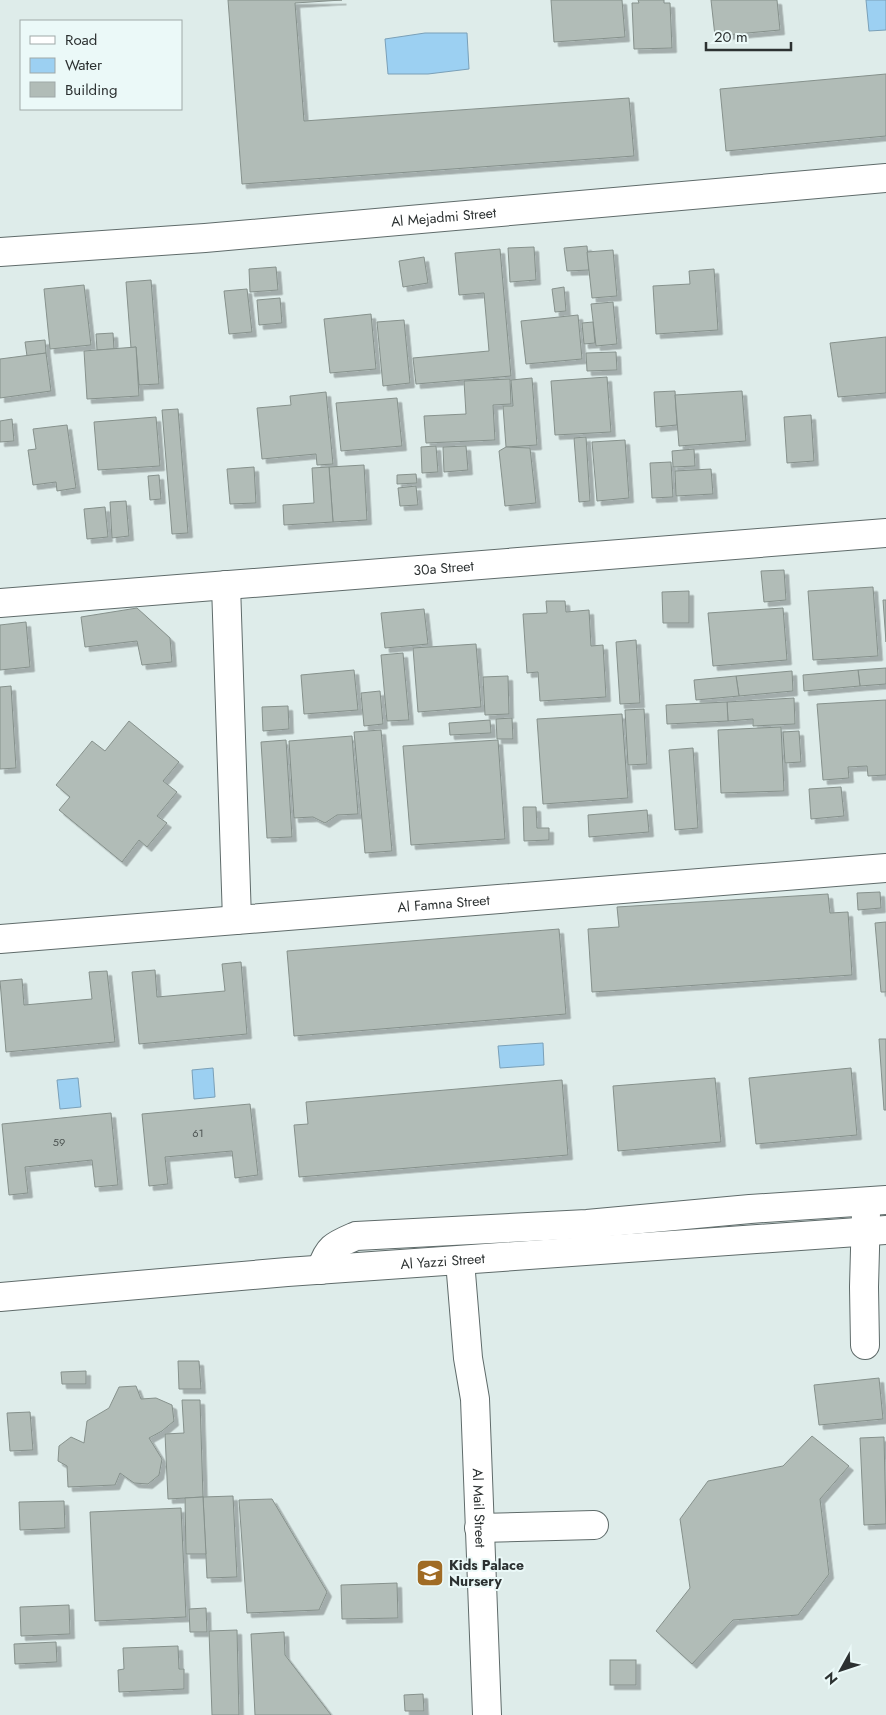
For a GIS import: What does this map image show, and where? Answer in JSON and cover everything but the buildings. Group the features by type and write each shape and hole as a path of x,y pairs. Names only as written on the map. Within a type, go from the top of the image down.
{"street":[{"name":"Al Mejadmi Street","path":"0,252 205,238 886,178"},
{"name":"30a Street","path":"0,603 886,533"},
{"path":"226,585 237,920"},
{"name":"Al Famna Street","path":"0,939 886,868"},
{"path":"321,1270 326,1254 338,1243 356,1236 587,1224 750,1209 876,1201 876,1230 864,1287 865,1345"},
{"path":"587,1224 591,1251"},
{"name":"Al Yazzi Street","path":"0,1297 321,1270 876,1230"},
{"name":"Al Mail Street","path":"470,1260 480,1366 475,1390 487,1715"},
{"path":"479,1528 594,1525"}],"water":[{"path":"866,0 886,0 886,30 869,31"},
{"path":"425,33 467,33 469,69 428,74 388,74 385,39"},
{"path":"543,1043 544,1065 500,1068 498,1046"},
{"path":"213,1068 215,1097 194,1099 192,1070"},
{"path":"78,1078 81,1107 60,1109 57,1080"}],"place":[{"name":"Kids Palace Nursery","path":"430,1573"}]}
